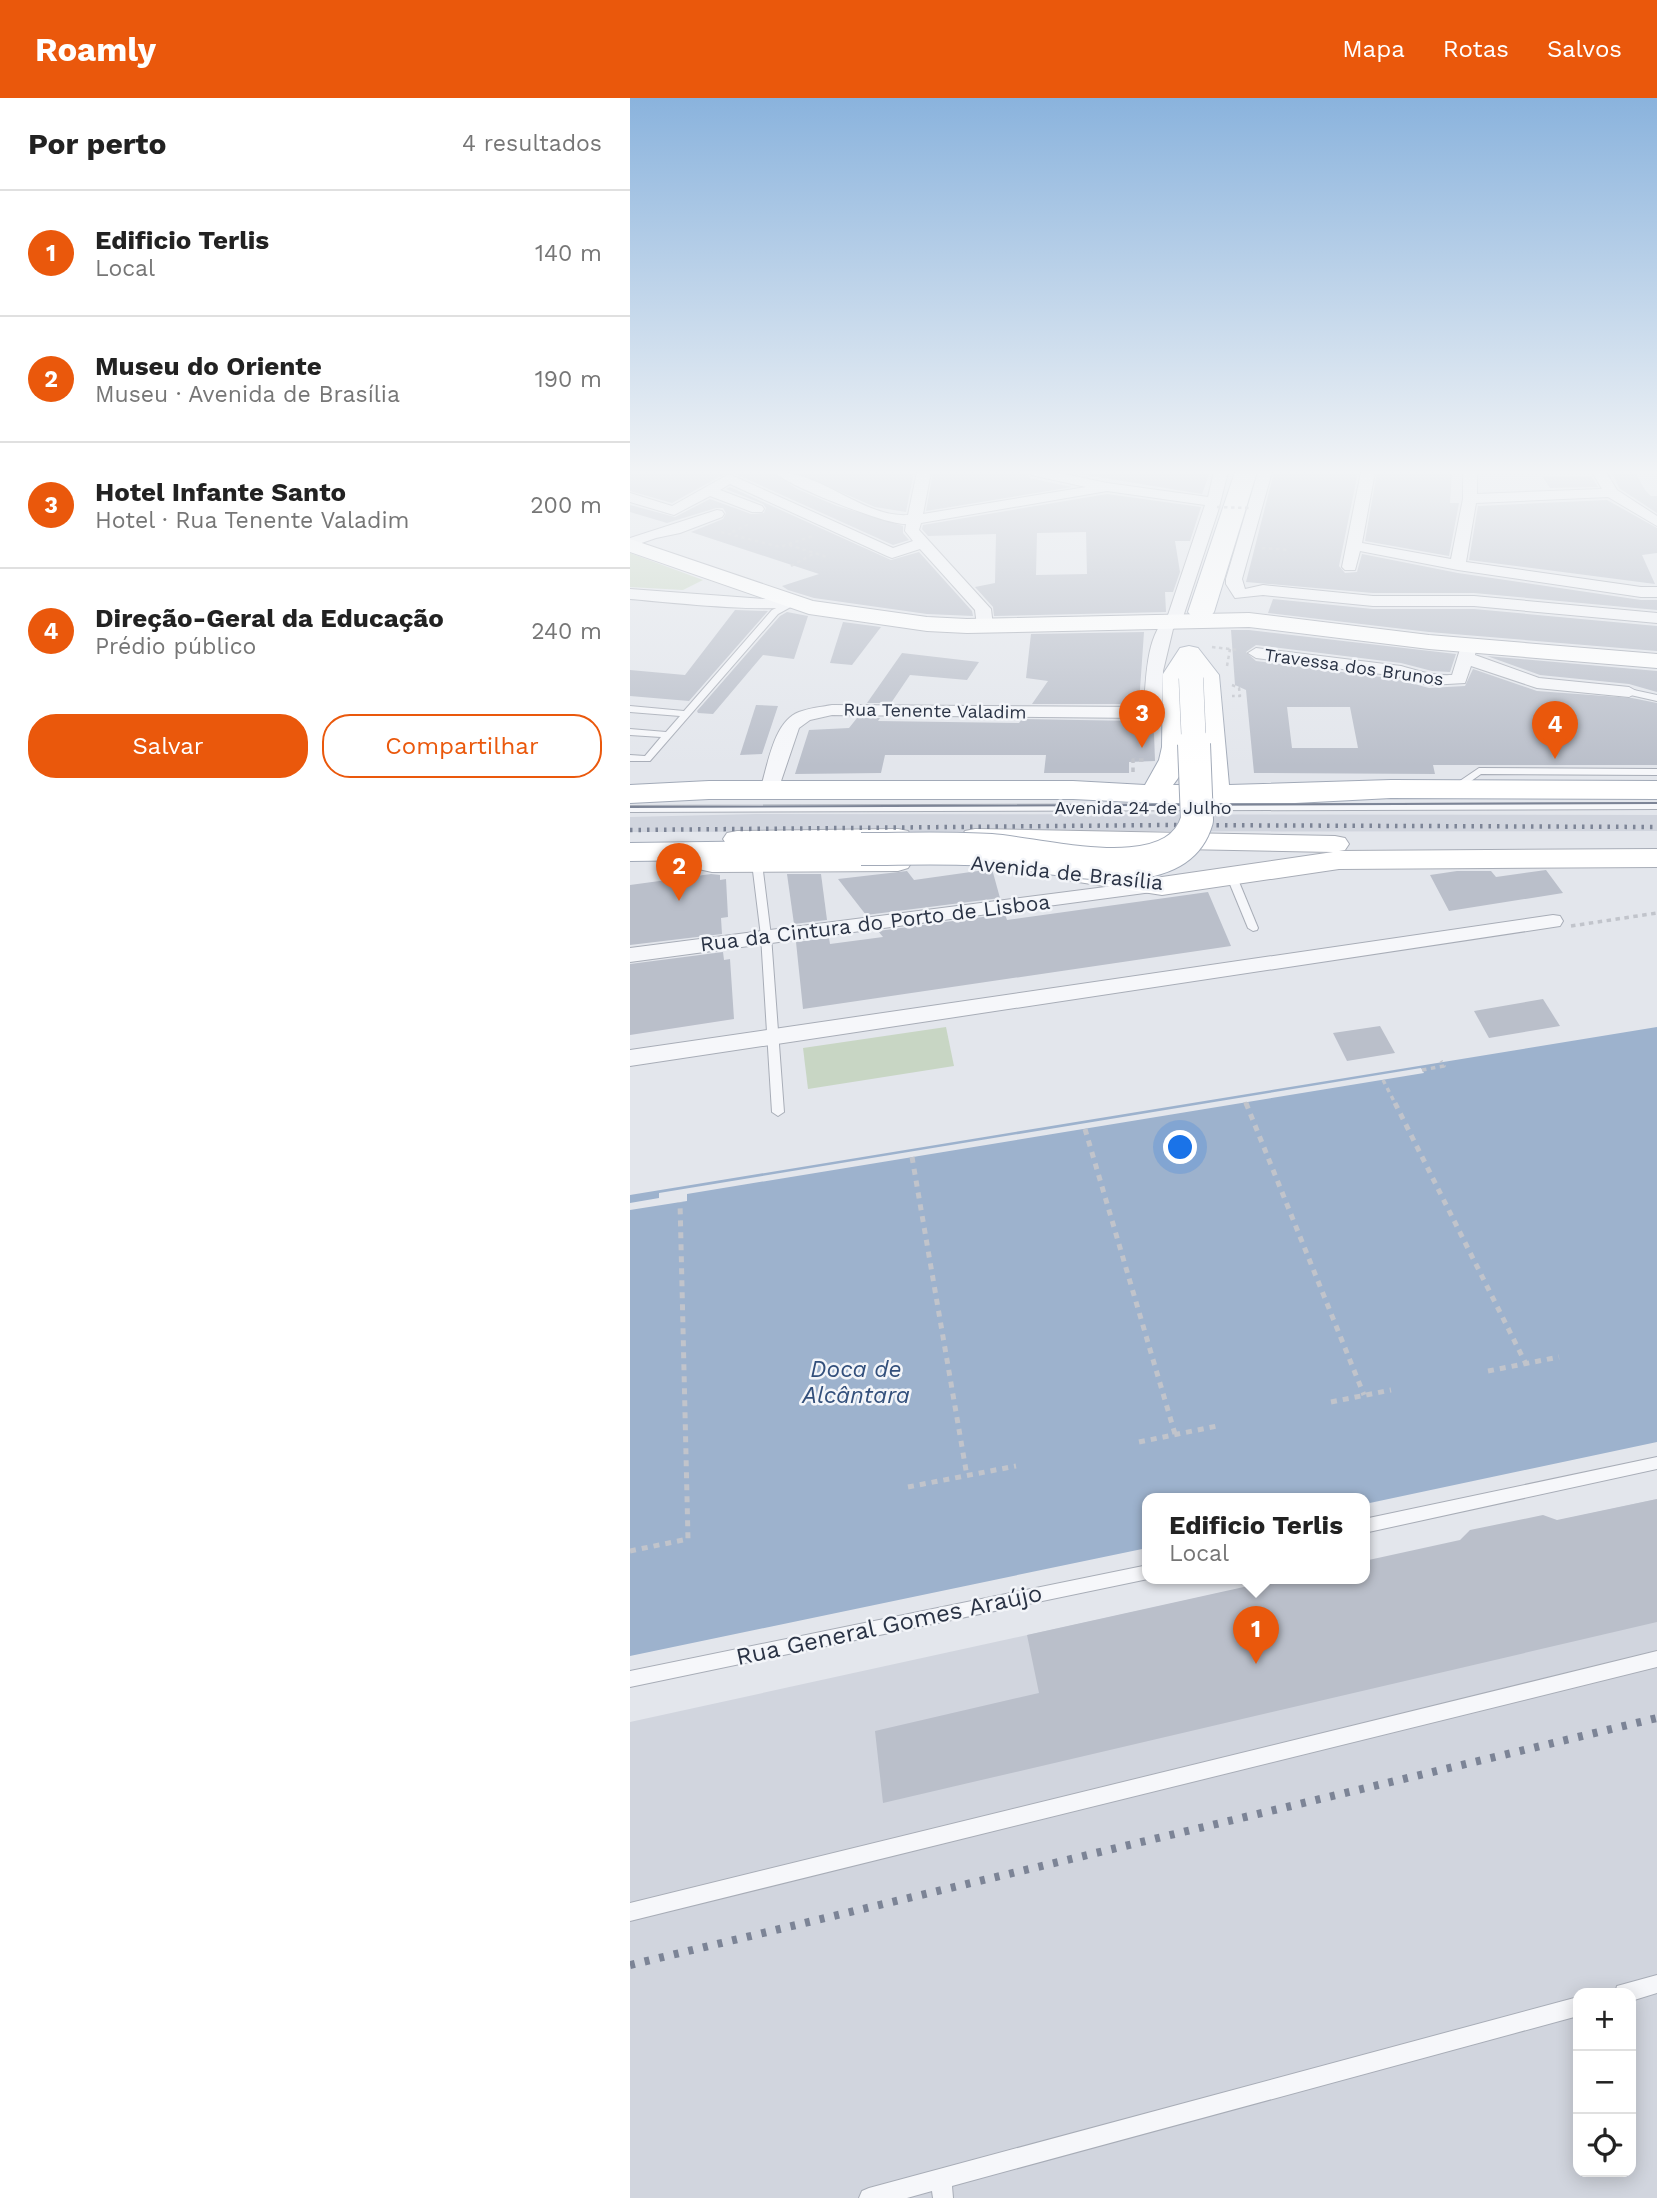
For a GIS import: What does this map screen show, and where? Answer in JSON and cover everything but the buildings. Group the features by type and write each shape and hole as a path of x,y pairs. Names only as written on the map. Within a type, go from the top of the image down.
{"main road":[{"path":"642,852 990,850 1125,864 1147,862 1171,854 1191,838 1197,820 1201,633 1219,570"},
{"path":"1148,783 1173,764 1177,733 1176,674 1201,633"},
{"path":"1201,633 1216,783"},
{"name":"Avenida 24 de Julho","path":"630,783 709,789"},
{"name":"Avenida 24 de Julho","path":"1148,783 1295,794 1391,789"},
{"name":"Avenida 24 de Julho","path":"630,794 709,789 1073,790 1148,783 1294,784 1391,789 1657,790"}],"street":[{"path":"692,570 778,606"},
{"path":"948,570 983,610 985,626"},
{"path":"1201,633 1208,570"},
{"path":"1238,570 1234,584 1241,595"},
{"path":"1490,570 1640,592 1657,592"},
{"path":"1528,605 1541,578"},
{"path":"1201,633 1241,595 1263,590 1357,600 1474,601 1657,618"},
{"path":"630,594 778,606 914,622 1201,633 1467,652 1657,661"},
{"name":"Rua Tenente Valadim","path":"769,789 791,725 813,713 832,710 1151,712 1155,707 1155,671 1165,627 1201,633"},
{"path":"1467,652 1536,683 1629,692"},
{"name":"Travessa dos Brunos","path":"1256,653 1401,671 1412,678 1450,681 1459,679 1467,652"},
{"name":"Avenida de Brasília","path":"642,852 708,840 1073,838 1657,858"},
{"path":"1172,884 1198,876 1206,862 1205,852 1192,842"},
{"name":"Avenida de Brasília","path":"642,852 712,863 988,862 1172,884 1339,860 1657,845"},
{"name":"Rua da Cintura do Porto de Lisboa","path":"630,955 1172,884"},
{"path":"630,1058 1562,924"}],"lane":[{"path":"630,758 647,759 778,606"},
{"path":"1629,692 1657,698"},
{"path":"630,709 687,714"},
{"path":"630,732 668,735"},
{"path":"1454,789 1479,771 1657,772"},
{"name":"Avenida 24 de Julho","path":"630,809 1657,806"},
{"path":"757,863 766,936 778,1112"},
{"path":"1232,877 1253,928"},
{"path":"1370,1525 1657,1463"},
{"name":"Rua General Gomes Araújo","path":"630,1679 1142,1573"},
{"path":"630,1912 1657,1659"},
{"path":"1636,1990 1657,1984"},
{"path":"869,2198 942,2188 1573,2007"}],"path":[{"path":"1133,760 1148,783"},
{"path":"1562,924 1657,913"},
{"path":"1422,1070 1444,1066 1441,1061"},
{"path":"1383,1080 1526,1364"},
{"path":"1245,1102 1364,1395"},
{"path":"1085,1129 1175,1434"},
{"path":"912,1157 967,1476"},
{"path":"630,1550 688,1539 680,1202"},
{"path":"1488,1371 1559,1357"},
{"path":"1331,1402 1391,1390"},
{"path":"1139,1442 1217,1426"},
{"path":"908,1488 1016,1466"}],"shaded area":[{"path":"756,814 1657,815 1657,831 630,832 630,817"},
{"path":"1657,1499 1657,2198 630,2198 630,1722 1261,1584 1370,1584 1370,1561"}],"green space":[{"path":"630,570 676,570 703,580 683,590 630,587"},
{"path":"946,1027 954,1066 808,1089 803,1048"}],"water":[{"name":"Doca de Alcântara","path":"1657,1027 1657,1442 1370,1503 1370,1493 1142,1493 1142,1549 630,1656 630,1195"}],"pier":[{"path":"1421,1068 1424,1073 687,1194 687,1201 630,1210 630,1203 659,1198 659,1193"}],"tram line":[{"path":"630,807 1657,803"}],"railway":[{"path":"630,830 1165,825 1657,827"},
{"path":"630,1965 1657,1718"}],"place":[{"name":"Hotel Infante Santo","path":"1142,748"},
{"name":"Direção-Geral da Educação","path":"1555,759"},
{"name":"Museu do Oriente","path":"679,901"},
{"name":"Edificio Terlis","path":"1256,1664"}]}
